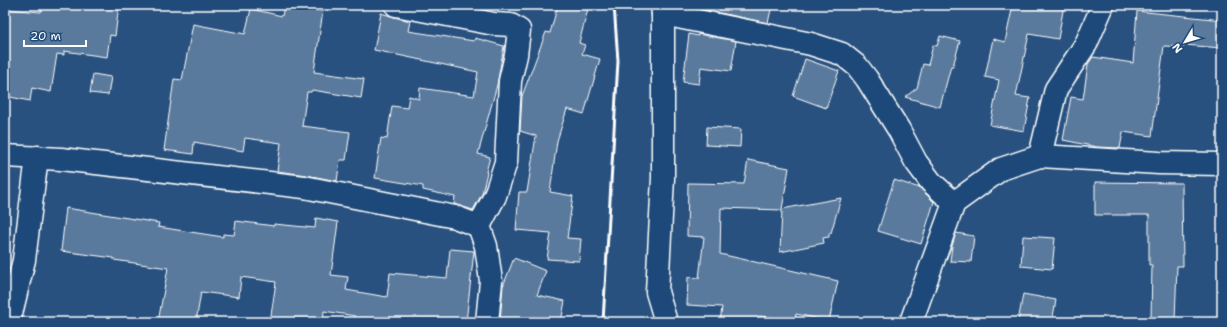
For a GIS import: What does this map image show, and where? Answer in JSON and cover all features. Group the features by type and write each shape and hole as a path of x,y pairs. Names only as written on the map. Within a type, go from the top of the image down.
{"street":[{"path":"396,5 494,24 511,25 519,30 516,56 510,81 506,162 495,196 479,226 486,246 491,281 487,322"},
{"path":"1040,156 1056,89 1086,44 1103,5"},
{"path":"666,322 658,292 663,178 662,9 811,44 842,54 857,66 898,130 916,162 931,182 954,203"},
{"path":"5,156 61,158 304,187 455,217 479,226"},
{"path":"911,322 954,203 1001,169 1040,156 1222,164"},
{"path":"9,322 24,260 37,158"}],"building":[{"path":"42,5 119,5 115,36 110,35 107,57 64,51 64,55 57,54 51,92 32,88 30,101 5,96 5,9 41,12"},
{"path":"284,5 323,11 314,72 364,79 361,98 312,90 311,92 307,92 302,126 350,132 346,160 340,160 337,181 277,171 281,143 245,138 243,151 194,142 193,154 164,150 174,79 182,80 193,24 245,34 251,9 282,16"},
{"path":"558,5 589,5 579,43 585,45 582,54 600,59 584,114 567,109 557,141 550,192 573,196 567,238 581,239 579,261 547,259 551,233 516,230 519,192 527,192 536,136 520,131 522,96 546,32 550,33"},
{"path":"701,5 772,5 768,23 701,9"},
{"path":"1013,5 1064,5 1058,39 1029,34 1016,96 1030,98 1024,131 990,125 999,80 985,77 993,39 1005,42"},
{"path":"1137,11 1222,20 1222,48 1184,45 1184,47 1164,46 1152,136 1123,132 1120,148 1097,147 1063,140 1071,97 1083,99 1088,64 1093,57 1133,63"},
{"path":"381,13 410,21 408,31 474,41 475,38 504,46 497,85 478,154 490,157 482,194 473,210 454,204 455,197 423,190 423,186 375,178 381,138 387,139 392,106 407,108 409,96 419,99 420,88 474,96 478,72 374,50"},
{"path":"689,34 698,36 698,34 736,41 731,71 701,67 699,84 683,82"},
{"path":"940,36 960,41 953,66 951,66 940,107 905,97 917,88 923,64 928,65 933,45 937,46"},
{"path":"805,59 839,71 826,108 793,96"},
{"path":"93,74 111,77 108,95 90,93"},
{"path":"707,127 741,129 740,147 706,145"},
{"path":"748,160 789,168 782,209 841,198 831,233 829,233 829,237 823,238 824,243 780,252 782,210 721,208 720,254 838,281 829,321 796,314 795,320 759,316 758,322 720,322 722,307 687,305 688,277 699,278 704,237 687,236 688,183 744,184"},
{"path":"894,180 920,188 934,202 921,244 878,231"},
{"path":"1095,182 1182,183 1183,266 1177,266 1175,320 1151,319 1152,265 1149,265 1149,215 1095,215"},
{"path":"66,208 159,223 158,227 223,237 223,234 234,235 236,221 274,226 274,224 315,228 316,218 338,222 331,275 348,277 346,290 387,297 390,273 447,278 450,249 474,251 466,322 354,322 355,316 324,311 323,322 270,322 276,282 241,277 239,297 201,292 196,322 158,322 168,268 114,260 114,258 61,251"},
{"path":"956,233 974,236 971,262 950,261"},
{"path":"1023,236 1055,238 1052,269 1021,266"},
{"path":"514,258 546,271 537,295 565,301 561,322 500,322 503,286"},
{"path":"1023,294 1056,300 1052,322 1018,322"}],"railway":[{"path":"603,322 618,61 614,5"}]}
